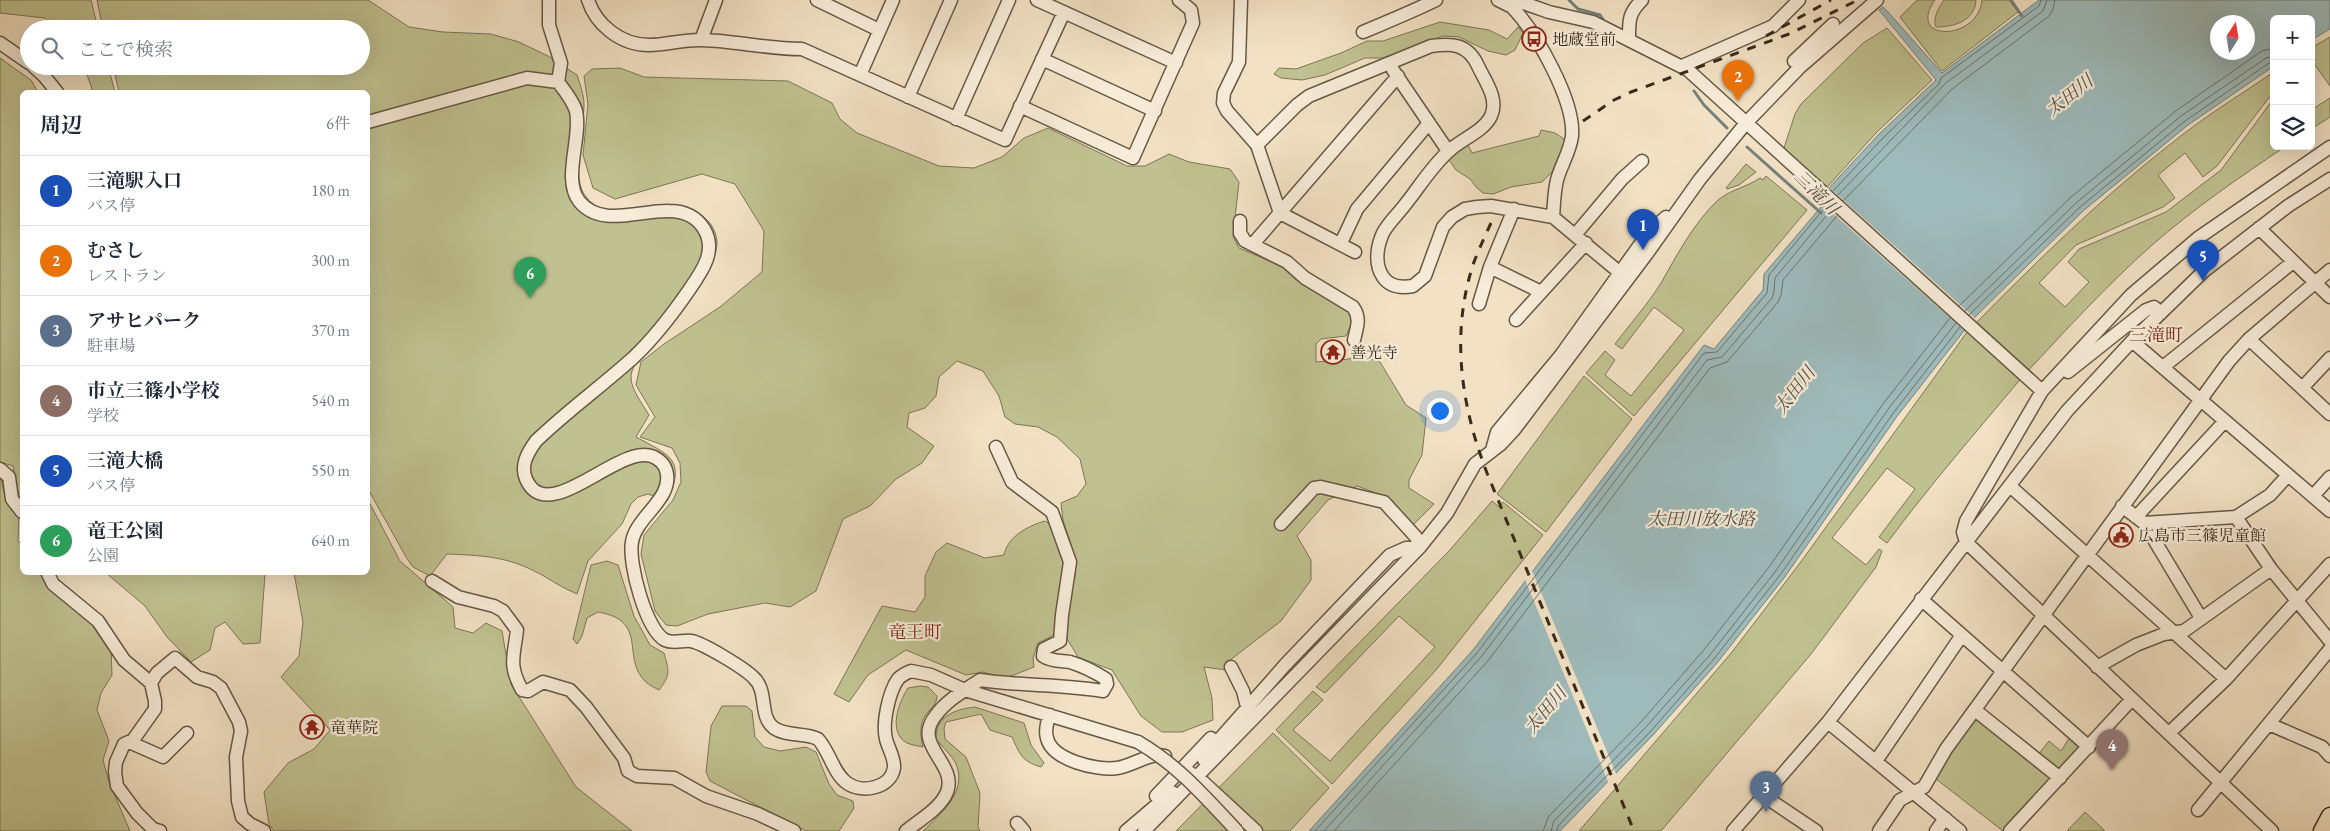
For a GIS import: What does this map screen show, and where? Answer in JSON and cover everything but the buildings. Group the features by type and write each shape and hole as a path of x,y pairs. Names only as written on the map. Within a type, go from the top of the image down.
{"main road":[{"path":"2322,831 2330,816"}],"street":[{"path":"549,0 549,25 561,63 558,82 575,110 576,141 573,170 574,186 578,199 587,209 600,215 670,210 686,213 702,226 708,237 709,248 708,258 700,274 656,334 634,357 536,441 528,452 523,465 524,476 529,486 538,492 552,494 565,492 624,459 639,454 648,454 665,465 668,475 666,487 656,504 638,525 631,546 634,573 650,620 659,635 665,640 700,643 753,677 762,691 766,717 769,723 774,728 792,734 818,739 836,770 854,788 872,788 884,783 894,771 894,764 885,731 892,694 899,678 911,670 965,690 1138,742 1163,757 1185,775 1237,831"},
{"path":"701,40 716,0"},
{"path":"817,0 879,30"},
{"path":"860,75 893,0"},
{"path":"908,97 951,0"},
{"path":"956,119 1010,0"},
{"path":"1037,0 1176,63"},
{"path":"1020,106 1133,158 1193,23 1191,10 1179,0"},
{"path":"1241,0 1239,62 1224,93 1224,102 1228,111 1257,145 1280,213 1355,252"},
{"path":"1363,32 1388,23 1404,13 1436,0"},
{"path":"1498,0 1514,2 1601,26 1682,66 2039,388"},
{"path":"1629,40 1629,19 1633,9 1642,0"},
{"path":"1682,66 1773,26 1799,0"},
{"path":"1125,831 1177,788 1420,548 1447,513 1475,464 1492,450 1497,432 1560,355 1589,323 1671,217 1800,67 1877,0"},
{"path":"592,2 598,21 627,41 648,45 701,40 780,49 802,49 1004,140 1064,12"},
{"path":"1514,2 1558,81 1572,120 1570,148 1557,179 1553,218"},
{"path":"1750,126 1750,110 1761,96 1833,24"},
{"path":"0,43 20,57"},
{"path":"1257,145 1297,105 1309,96 1431,46 1446,44 1468,50 1474,58 1493,97 1493,109 1485,123 1448,151 1384,232 1377,258 1379,272 1386,282 1396,286 1407,287 1418,283 1425,276 1443,227 1452,217 1465,209 1491,206 1553,218 1586,243 1619,272"},
{"path":"1042,59 1155,112"},
{"path":"1389,63 1448,151"},
{"path":"43,75 55,90"},
{"path":"1253,244 1398,76"},
{"path":"370,121 527,78 558,82"},
{"path":"1340,244 1357,209 1429,123"},
{"path":"2272,831 1966,542 1963,532 1966,521 2039,388 2131,295 2171,259 2292,171 2330,147"},
{"path":"1575,235 1622,179 1642,161"},
{"path":"1733,831 1828,722 2067,410 2132,341 2204,271 2259,228 2330,179"},
{"path":"1478,304 1490,267 1514,210"},
{"path":"1589,323 1619,272 1649,232 1664,218 1671,217"},
{"path":"1240,221 1240,233 1245,241 1287,262 1304,278 1353,306 1358,313 1359,320 1354,340"},
{"path":"2259,228 2330,297"},
{"path":"1516,320 1586,243"},
{"path":"2163,367 2293,262"},
{"path":"1490,267 1541,292"},
{"path":"1879,831 1900,800 1924,787 1946,749 2229,361 2249,339 2330,270"},
{"path":"2039,388 2146,310 2154,308 2161,313"},
{"path":"2249,339 2330,414"},
{"path":"2132,341 2330,511"},
{"path":"2302,388 2330,358"},
{"path":"2140,520 2225,421"},
{"path":"906,831 942,801 948,791 948,778 945,766 930,744 928,732 934,716 965,690 980,680 1012,685 1034,683 1074,686 1103,691 1107,684 1106,679 1093,670 1068,662 1049,660 1043,656 1044,649 1060,641 1062,636 1062,615 1070,562 1052,512 1012,482 996,447"},
{"path":"0,469 9,477 12,499 20,509"},
{"path":"2140,520 2236,517 2270,495 2288,475"},
{"path":"2313,496 2330,477"},
{"path":"2010,486 2226,679"},
{"path":"1281,524 1314,488 1321,487 1384,502 1416,538 1420,548"},
{"path":"2122,506 2140,520 2201,618"},
{"path":"2236,517 2296,602 2330,641"},
{"path":"1125,831 1390,555 1406,548 1420,548"},
{"path":"2169,733 2226,679 2330,564"},
{"path":"2097,667 2136,645 2184,631 2271,569"},
{"path":"48,575 52,584 98,621 124,660 151,683 155,710 133,740 124,744 116,762 116,786 136,813 153,829 160,831"},
{"path":"432,581 458,597 494,606 503,611 517,630 512,664 522,690 528,691 542,682 570,690 586,707 624,758 628,772 637,776 674,778 706,796 758,814 794,831"},
{"path":"1921,599 2090,747"},
{"path":"1876,762 1962,635"},
{"path":"2198,810 2330,649"},
{"path":"151,683 157,674 175,658 197,677 213,682 221,688 239,722 241,732 236,757 238,802 242,817 250,824 264,831"},
{"path":"1144,831 1211,749 1285,665"},
{"path":"1231,667 1243,691 1246,703"},
{"path":"2010,831 2090,747 2132,699"},
{"path":"1975,710 2060,778"},
{"path":"1050,715 1047,725 1047,738 1050,746 1063,756 1088,766 1116,768 1159,755 1168,757 1191,774 1256,831"},
{"path":"1828,722 1960,831"},
{"path":"2270,724 2322,747 2330,756"},
{"path":"129,742 163,758 187,733"},
{"path":"1764,796 1816,831"},
{"path":"1936,831 1945,818"}],"green space":[{"path":"0,0 91,0 96,20 47,20 45,18 0,13"},
{"path":"97,0 368,0 409,27 443,32 491,34 519,42 548,56 577,75 583,93 584,104 578,163 580,185 584,194 595,205 609,210 662,206 679,207 695,211 709,222 715,232 717,243 716,252 706,275 675,320 640,358 635,365 631,378 635,392 649,415 636,437 666,454 671,460 675,467 673,487 667,501 648,494 638,497 631,504 622,524 588,561 577,594 518,564 488,557 447,554 430,576 413,567 370,493 370,90 119,90 115,75 370,75 370,20 101,20"},
{"path":"1917,0 1935,0 1928,14 1929,24 1936,30 1946,32 1957,30 1969,24 1978,14 1982,0 2009,0 2018,12 1942,71 1900,17"},
{"path":"1944,0 1976,0 1975,7 1968,18 1950,26 1936,27 1935,17"},
{"path":"1440,22 1489,30 1507,39 1518,27 1523,33 1515,50 1506,55 1488,51 1459,37 1443,36 1383,58 1365,58 1325,75 1302,80 1281,78 1274,74 1279,68 1296,69 1341,53 1367,41 1383,41"},
{"path":"1887,28 1932,80 1877,132 1819,196 1783,151 1795,114 1801,104 1863,43"},
{"path":"2330,37 2330,86 2315,65 2315,46"},
{"path":"0,58 20,72 20,75 24,75 31,80 37,90 20,90 20,497 17,492 13,466 3,463 0,466"},
{"path":"620,68 644,77 788,81 832,103 840,119 857,133 939,166 974,168 1002,157 1024,138 1048,128 1127,166 1145,166 1169,154 1189,162 1230,169 1239,182 1233,236 1239,248 1281,266 1296,280 1351,312 1353,319 1346,336 1321,339 1316,344 1316,362 1349,359 1361,355 1380,362 1406,405 1426,418 1422,455 1409,480 1409,488 1434,504 1413,525 1381,495 1357,486 1328,500 1297,536 1311,560 1311,580 1281,621 1225,664 1226,670 1204,667 1212,698 1213,720 1182,732 1162,732 1141,716 1112,670 1078,657 1066,637 1066,614 1075,576 1075,557 1063,520 1061,503 1077,496 1086,484 1080,459 1057,437 1038,427 1015,424 1005,417 999,396 983,371 957,361 939,377 936,396 925,408 909,413 907,427 934,446 922,463 896,479 870,506 843,519 816,591 790,607 765,603 708,614 677,626 666,625 655,611 641,554 644,535 673,500 681,482 680,463 672,448 640,437 655,417 636,385 641,362 664,344 720,307 762,272 764,231 735,184 702,174 615,199 593,188 583,155 588,104 584,76 592,69"},
{"path":"87,75 110,75 114,90 92,90"},
{"path":"2270,75 2270,96 2217,166 2203,177 2185,153 2158,175 2175,198 2163,207 2076,245 2039,283 2065,307 2089,282 2068,262 2079,249 2166,212 2221,170 2270,103 2270,150 2280,150 2200,206 2151,246 2102,292 2025,374 1973,326 2117,188 2193,126"},
{"path":"2330,98 2330,117 2315,126 2315,107"},
{"path":"1541,130 1555,133 1567,141 1557,167 1542,182 1511,187 1493,194 1483,193 1470,179 1456,170 1449,160 1466,141 1472,153 1539,136"},
{"path":"1746,164 1756,172 1739,185 1727,189 1726,188"},
{"path":"1766,176 1807,210 1634,416 1586,373 1605,351 1615,360 1605,375 1631,396 1684,330 1654,307 1622,349 1615,344 1656,291 1686,240 1708,210 1727,194 1760,178 1763,180"},
{"path":"1970,328 2023,376 1937,479 1887,543 1879,537 1915,489 1887,468 1832,538 1866,565 1879,549 1882,551 1876,567 1811,654 1661,831 1579,831 1732,652 1800,563"},
{"path":"1584,376 1632,419 1546,532 1497,494"},
{"path":"0,474 5,496 19,515 20,575 46,575 96,624 111,648 112,675 101,693 97,710 109,741 103,760 109,782 130,831 0,831"},
{"path":"1492,501 1499,507 1503,502 1543,535 1436,670 1332,784 1276,730 1313,691 1323,700 1293,730 1330,761 1435,647 1399,616 1325,693 1316,687 1449,551"},
{"path":"370,504 400,561 453,607 455,628 473,633 486,623 502,631 511,684 576,787 632,831 274,831 269,824 264,792 288,763 314,749 330,730 281,677 299,656 303,622 294,575 370,575"},
{"path":"1045,521 1056,528 1065,559 1058,629 1052,636 1038,643 1033,658 1034,667 1006,678 982,672 966,675 906,650 868,675 849,702 834,694 882,606 915,612 925,597 925,576 936,552 947,543 985,558 1004,555 1006,548 1014,537 1032,526"},
{"path":"607,561 618,565 634,616 650,645 664,653 668,673 666,680 659,690 647,683 639,672 629,632 624,623 614,617 598,612 587,618 582,636 577,644 573,639 591,565"},
{"path":"108,575 265,575 260,643 243,644 225,622 215,628 210,650 191,662 167,637 145,606"},
{"path":"928,687 937,696 935,703 924,717 921,725 923,747 907,743 901,738 897,732 896,724 898,709 908,688"},
{"path":"722,706 746,706 752,711 755,737 764,747 780,751 806,747 816,752 829,784 837,795 853,801 854,808 839,831 806,831 710,781 706,772 711,726"},
{"path":"975,707 1024,723 1031,745 1044,763 1041,767 1025,759 1019,752 1012,737 990,730 981,714 946,722 944,728 945,739 966,757 980,793 978,827 980,831 923,831 950,802 958,784 959,774 956,764 936,739 939,725 943,719 954,712"},
{"path":"1975,719 1981,719 2051,774 2050,779 2003,831 1936,779"},
{"path":"1273,733 1329,788 1290,831 1176,831"},
{"path":"2070,737 2078,744 2079,750 2060,770 2038,755 2049,741 2061,751"},
{"path":"2085,812 2105,831 2067,831"}],"water":[{"name":"太田川放水路","path":"2039,0 2330,0 2330,29 2315,38 2315,15 2270,15 2270,69 2188,125 2083,211 1974,318 1898,415 1784,578 1717,663 1653,735 1560,831 1309,831 1473,650 1704,345 1714,349 1763,290 1764,274 1821,207 1827,190 1879,134 1936,80 1879,10 1883,7 1942,73"}],"pier":[{"path":"1828,186 1976,319 1966,332 1820,202"},
{"path":"1531,568 1617,776 1609,784 1524,577"}],"waterway":[{"name":"三滝川","path":"1569,0 1578,9 1600,15 1604,21"},
{"path":"2011,0 2022,16"},
{"name":"三滝川","path":"1694,91 1704,105 1727,128"},
{"name":"三滝川","path":"1747,147 1821,213"}],"railway":[{"path":"1766,36 1831,0"},
{"path":"1583,121 1614,100 1631,92 1789,34 1858,0"},
{"path":"1491,223 1474,262 1462,316 1462,369 1465,396 1471,422 1487,473 1634,831"}],"place":[{"name":"地蔵堂前","path":"1534,39"},
{"name":"むさし","path":"1738,101"},
{"name":"三滝駅入口","path":"1643,250"},
{"name":"三滝大橋","path":"2203,281"},
{"name":"竜王公園","path":"530,298"},
{"name":"善光寺","path":"1333,352"},
{"name":"広島市三篠児童館","path":"2121,535"},
{"name":"竜華院","path":"312,727"},
{"name":"市立三篠小学校","path":"2112,770"},
{"name":"アサヒパーク","path":"1766,812"}],"district":[{"name":"三滝町","path":"2156,334"},
{"name":"竜王町","path":"915,631"}],"water label":[{"name":"太田川","path":"2069,95"},
{"name":"太田川","path":"1794,390"},
{"name":"太田川","path":"1545,710"}]}
